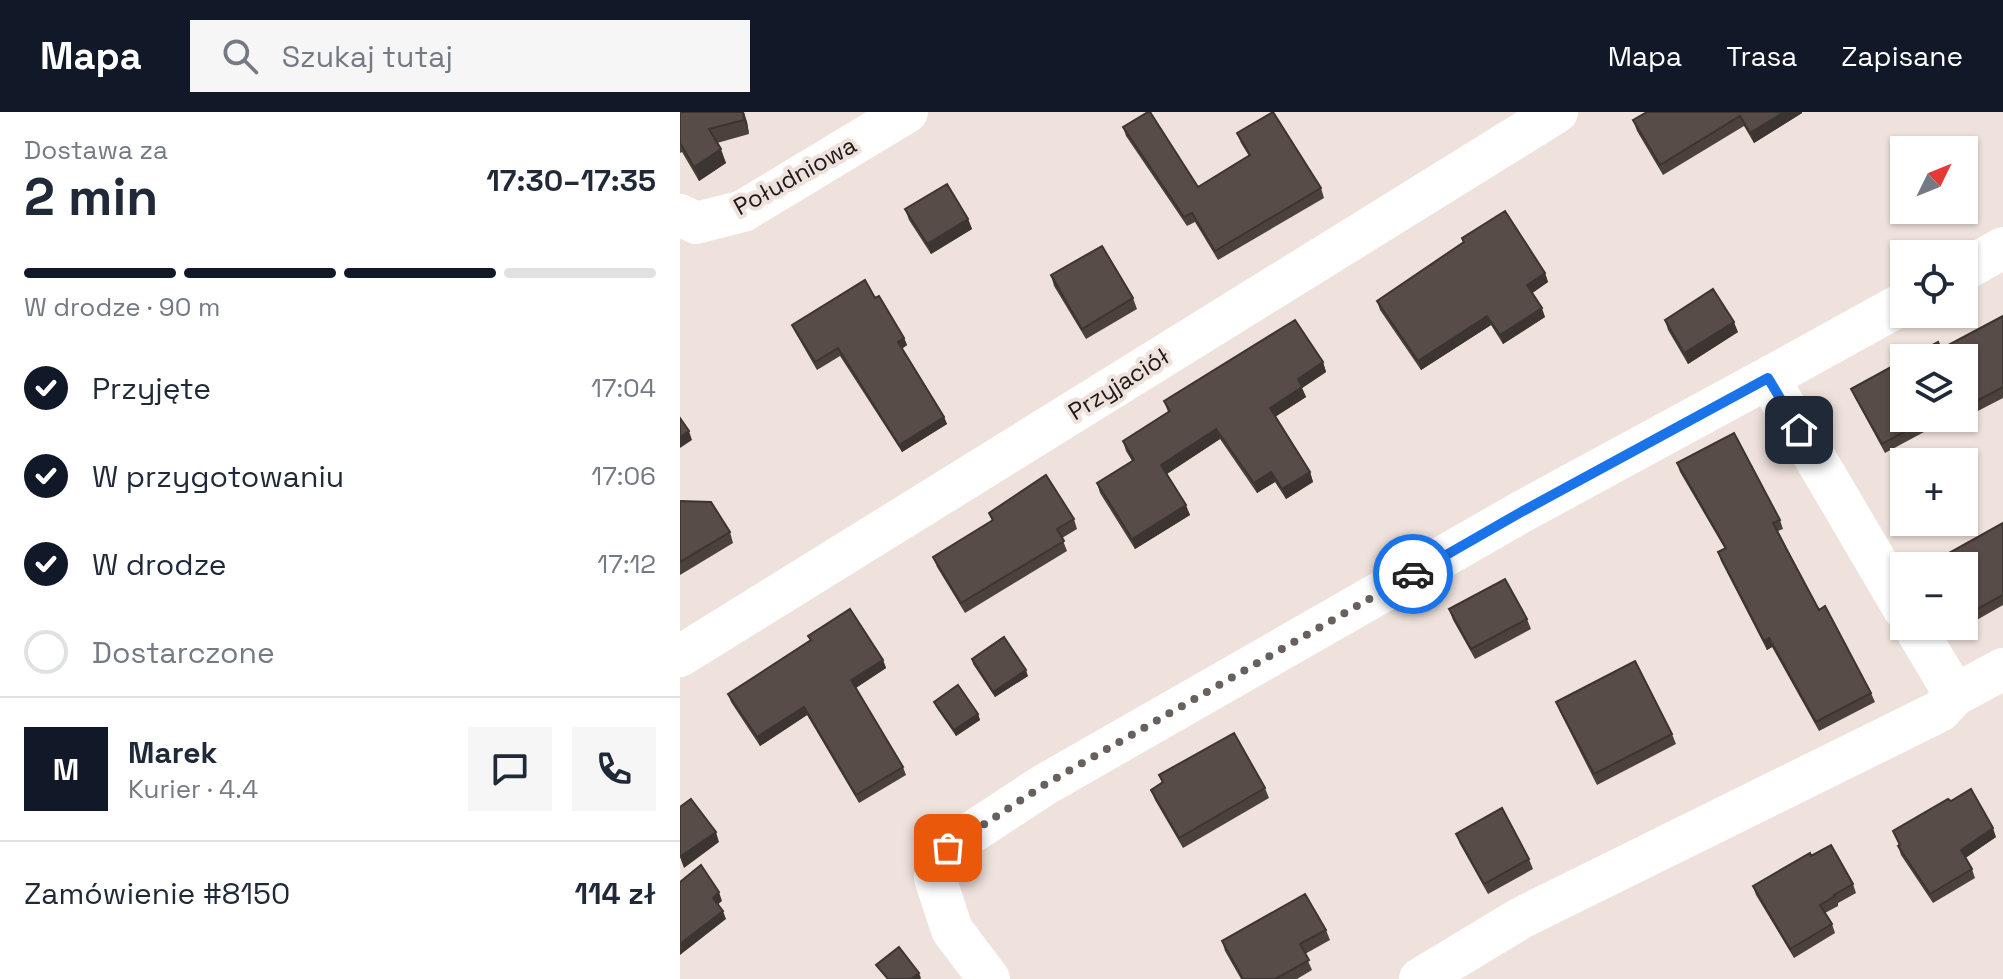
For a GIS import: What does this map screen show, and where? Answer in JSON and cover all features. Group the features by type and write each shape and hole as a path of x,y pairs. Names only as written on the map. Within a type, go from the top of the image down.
{"street":[{"name":"Południowa","path":"680,215 696,223 743,211 907,112"},
{"name":"Przyjaciół","path":"680,656 1557,112"},
{"path":"1978,262 2003,248"},
{"path":"989,979 952,930 935,878 948,848 1044,785 1523,511 1890,311"},
{"path":"1768,378 1890,585"},
{"path":"1922,640 1955,695"},
{"path":"1420,979 1521,918 1940,711 1955,695 2003,669"}],"building":[{"path":"680,112 743,112 744,120 709,129 721,149 694,167 680,143"},
{"path":"1148,112 1198,187 1250,155 1237,133 1273,112 1321,188 1215,251 1192,213 1184,217 1123,127"},
{"path":"1647,112 1784,112 1750,133 1740,116 1660,165 1633,120"},
{"path":"947,184 968,219 927,244 905,209"},
{"path":"1505,211 1545,273 1527,285 1542,308 1500,335 1487,316 1418,361 1377,301 1464,242 1462,238"},
{"path":"1102,246 1133,298 1082,329 1051,275"},
{"path":"865,280 875,298 879,296 904,338 898,342 944,417 899,445 838,348 815,362 792,325"},
{"path":"1713,289 1734,322 1684,353 1665,320"},
{"path":"2003,316 2003,387 1978,400 1978,344 1950,344"},
{"path":"1295,320 1323,362 1298,379 1302,387 1270,408 1310,472 1282,489 1271,472 1254,483 1216,429 1161,465 1186,505 1132,539 1097,483 1134,460 1123,441 1170,411 1164,401"},
{"path":"1890,368 1890,432 1904,432 1882,444 1851,389"},
{"path":"680,418 689,431 680,437"},
{"path":"1734,433 1780,520 1773,523 1788,552 1819,610 1825,606 1871,693 1816,722 1769,638 1764,641 1718,552 1726,548 1677,463"},
{"path":"1046,475 1074,519 1057,529 1064,541 961,603 933,557 993,520 989,513"},
{"path":"680,501 711,502 730,532 680,562"},
{"path":"2003,523 2003,595 1978,609 1978,552 1951,552"},
{"path":"1505,579 1527,619 1471,649 1449,609"},
{"path":"850,609 883,660 851,680 903,767 856,795 804,707 757,737 728,694 811,640 808,636"},
{"path":"1004,637 1026,670 993,692 972,659"},
{"path":"1635,661 1672,734 1594,774 1556,702"},
{"path":"958,685 978,714 954,730 934,702"},
{"path":"1234,733 1265,788 1179,838 1151,790 1163,782 1159,775"},
{"path":"1971,789 1993,828 1961,850 1972,869 1930,894 1898,846 1893,831"},
{"path":"691,799 716,832 680,857 680,807"},
{"path":"1502,808 1529,859 1484,884 1456,834"},
{"path":"1831,845 1853,884 1820,905 1832,924 1790,949 1753,886 1810,853 1811,856"},
{"path":"701,865 719,892 713,898 723,911 680,944 680,882"},
{"path":"1305,894 1326,930 1300,944 1309,960 1275,979 1243,979 1222,941"},
{"path":"899,947 919,973 911,979 888,979 876,965"}],"way so far":[{"path":"948,848 1044,785 1413,574"}],"route":[{"path":"1413,574 1768,378 1799,430"}]}
